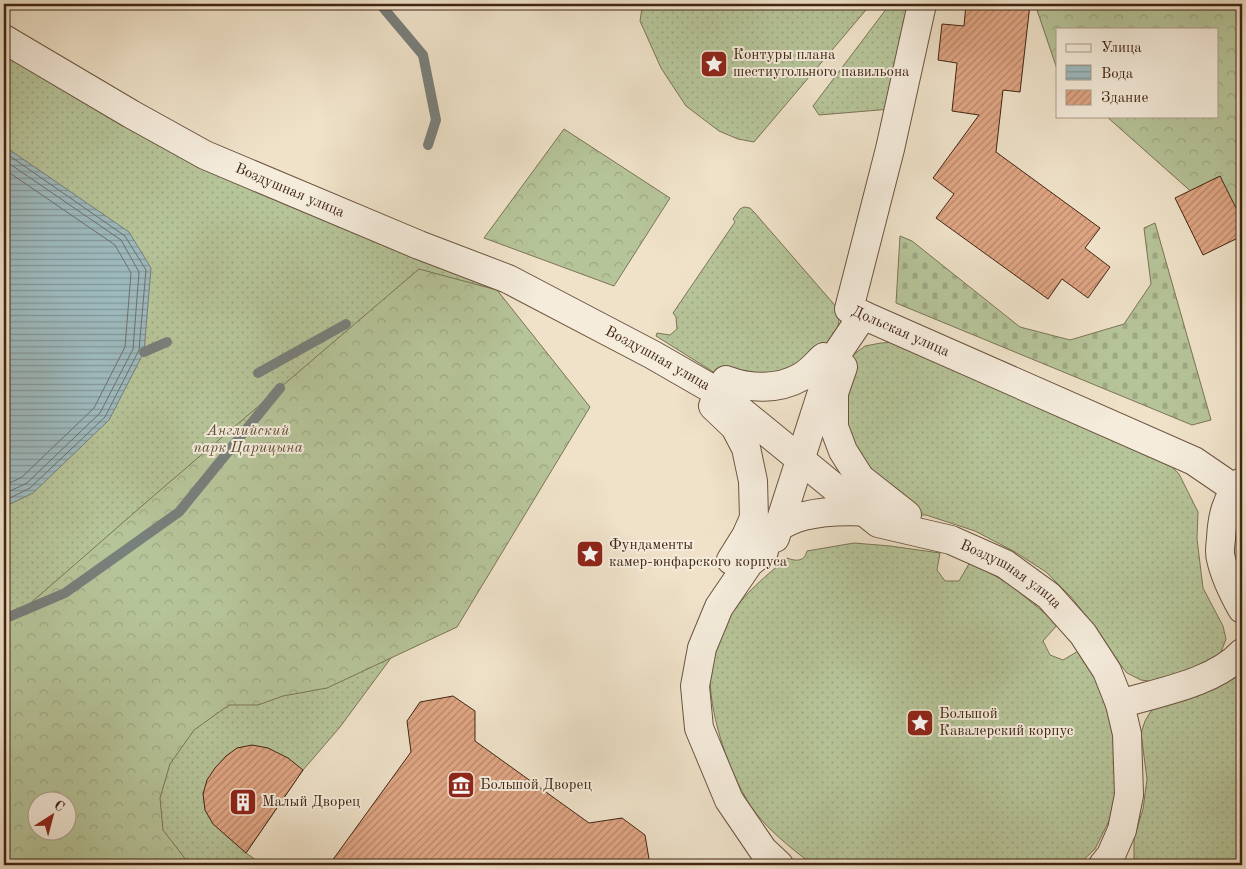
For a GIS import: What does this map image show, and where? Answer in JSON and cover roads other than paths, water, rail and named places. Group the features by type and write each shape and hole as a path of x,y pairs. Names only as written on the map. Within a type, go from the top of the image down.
{"street":[{"name":"Дольская улица","path":"922,4 890,149 849,310 1194,461 1239,486"},
{"name":"Воздушная улица","path":"4,39 205,155 419,245 508,279 653,355 719,393 871,517 951,540 1005,564 1049,596 1083,634 1107,671 1120,704 1127,734 1129,795 1122,830 1111,855 1103,865"},
{"path":"779,865 764,850 729,800 699,728 695,686 702,648 719,607 750,563 776,535 832,361 863,316"},
{"path":"824,356 832,361 843,367 834,393 834,427 843,451 860,478 907,515 871,517 776,535 731,560 746,536 754,518 754,481 746,448 734,428 713,406 719,393 726,380 742,386 777,386 803,376 824,356"},
{"path":"1239,486 1226,504 1221,525 1220,557 1229,587 1242,609"},
{"path":"1120,704 1201,679 1232,664 1242,653"}],"water":[{"path":"4,146 129,232 151,268 144,352 109,420 33,493 4,507"}],"waterway":[{"path":"380,4 423,55 436,120 428,145"},
{"path":"258,373 346,324"},
{"path":"144,352 167,342"},
{"path":"4,619 65,593 179,512 280,388"}],"place":[{"name":"Контуры плана шестиугольного павильона","path":"714,64"},
{"name":"Фундаменты камер-юнфарского корпуса","path":"590,554"},
{"name":"Большой Кавалерский корпус","path":"920,723"},
{"name":"Большой Дворец","path":"461,785"},
{"name":"Малый Дворец","path":"243,802"}],"park label":[{"name":"Английский парк Царицына","path":"248,440"}]}
